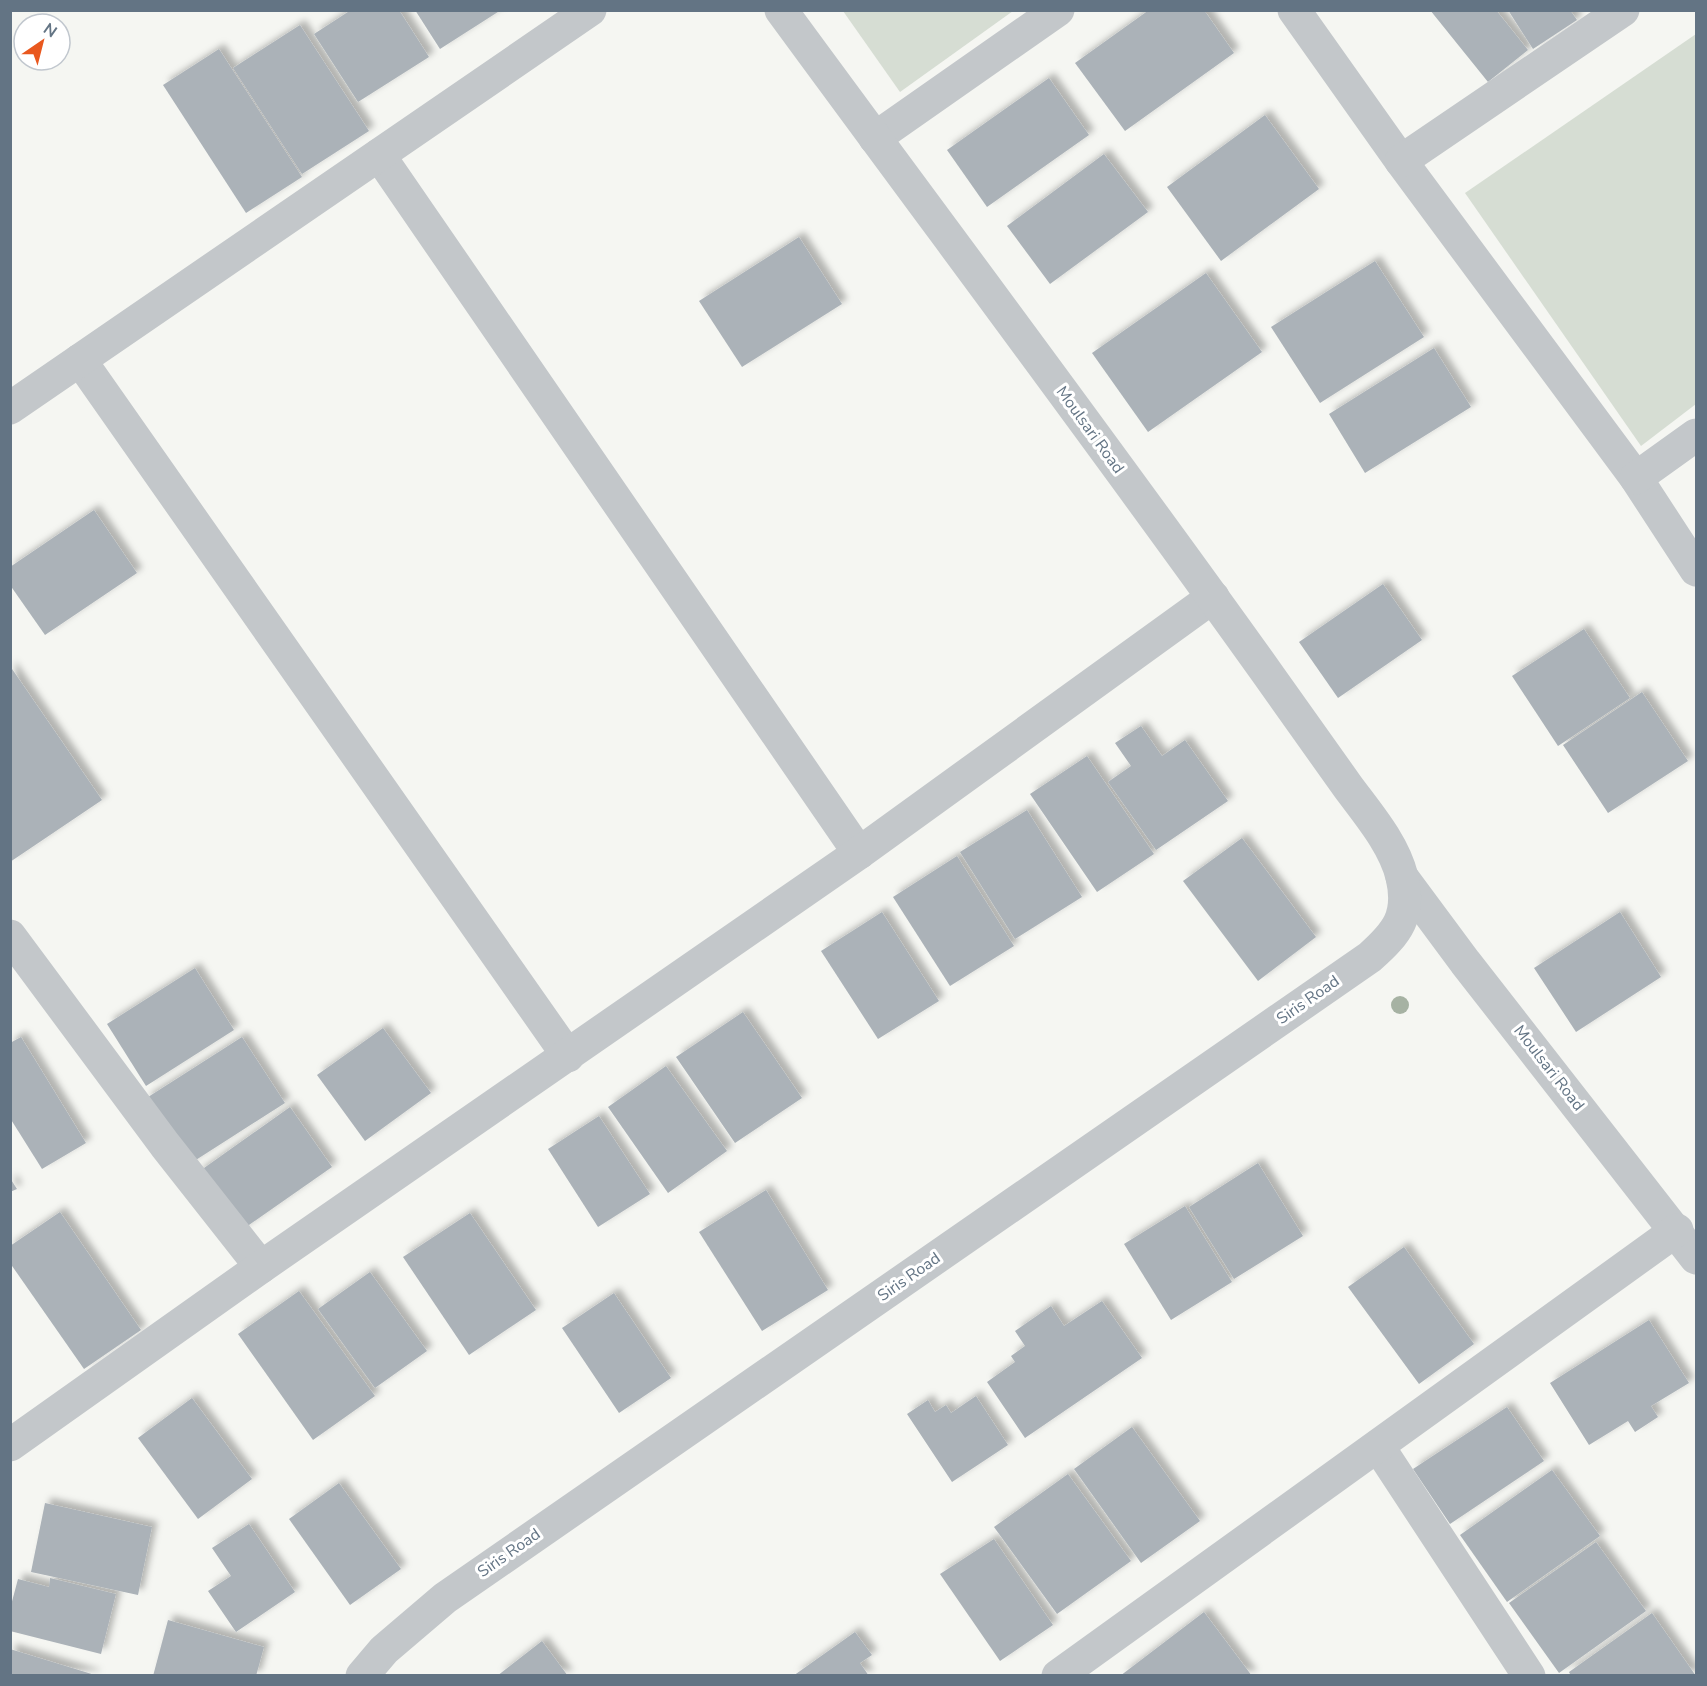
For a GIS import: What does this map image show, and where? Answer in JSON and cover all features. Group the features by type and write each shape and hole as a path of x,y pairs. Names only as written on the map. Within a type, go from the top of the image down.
{"street":[{"path":"10,408 590,10"},
{"name":"Moulsari Road","path":"781,10 1213,597 1368,814 1398,865 1465,962 1677,1230 1696,1258"},
{"path":"875,138 1058,10"},
{"path":"1294,10 1401,161 1636,478 1696,570"},
{"path":"1401,161 1623,10"},
{"path":"379,155 859,853"},
{"path":"80,360 568,1056"},
{"path":"1636,478 1696,435"},
{"path":"10,1445 261,1267 859,853 1213,597"},
{"name":"Siris Road","path":"362,1676 384,1650 445,1598 1370,957 1391,939 1402,918 1404,898 1398,865"},
{"path":"13,944 165,1145 261,1267"},
{"path":"1058,1676 1677,1230"},
{"path":"1378,1446 1529,1676"}],"shaded area":[{"path":"843,11 1013,11 900,92"},
{"path":"1696,34 1696,404 1641,446 1465,193"}],"building":[{"path":"351,10 399,10 429,57 358,102 314,34"},
{"path":"415,10 501,10 440,49"},
{"path":"1149,10 1204,10 1234,53 1125,131 1075,63"},
{"path":"1430,10 1496,10 1528,50 1488,82"},
{"path":"1508,10 1570,10 1577,20 1533,49"},
{"path":"300,25 369,131 302,174 233,68"},
{"path":"219,49 302,177 246,213 163,85"},
{"path":"1049,78 1089,135 987,207 947,150"},
{"path":"1265,115 1319,189 1221,261 1167,187"},
{"path":"1104,154 1148,212 1050,284 1007,226"},
{"path":"799,237 842,304 742,367 699,301"},
{"path":"1375,261 1424,337 1320,403 1271,327"},
{"path":"1206,273 1262,352 1148,432 1092,353"},
{"path":"1434,348 1471,407 1365,473 1329,414"},
{"path":"94,510 137,573 45,635 10,585 10,567"},
{"path":"1383,584 1422,640 1338,698 1299,642"},
{"path":"1584,629 1630,698 1558,746 1512,676"},
{"path":"10,666 102,800 10,862"},
{"path":"1642,692 1688,761 1608,813 1563,745"},
{"path":"1141,726 1162,756 1185,740 1228,801 1156,850 1108,782 1131,766 1115,743"},
{"path":"1087,756 1154,854 1097,892 1030,794"},
{"path":"1027,810 1082,897 1015,939 960,852"},
{"path":"1242,838 1316,937 1258,981 1183,881"},
{"path":"957,856 1014,946 950,986 893,897"},
{"path":"882,912 939,1001 878,1039 821,951"},
{"path":"1620,912 1661,977 1576,1032 1534,968"},
{"path":"195,968 234,1030 146,1086 107,1024"},
{"path":"743,1012 802,1098 735,1143 676,1057"},
{"path":"383,1028 431,1093 365,1141 317,1075"},
{"path":"21,1037 86,1143 42,1169 10,1118 10,1043"},
{"path":"242,1037 285,1103 188,1165 145,1099"},
{"path":"666,1066 727,1151 668,1193 608,1107"},
{"path":"290,1107 332,1167 239,1232 197,1173"},
{"path":"599,1116 650,1194 598,1227 548,1149"},
{"path":"1258,1163 1303,1236 1234,1279 1189,1207"},
{"path":"10,1178 17,1189 10,1192"},
{"path":"766,1190 828,1290 762,1331 699,1232"},
{"path":"1185,1206 1232,1282 1171,1320 1124,1244"},
{"path":"60,1212 141,1330 84,1369 10,1263 10,1246"},
{"path":"470,1213 536,1310 469,1355 403,1257"},
{"path":"1404,1247 1474,1344 1419,1384 1348,1287"},
{"path":"370,1272 427,1351 375,1388 318,1309"},
{"path":"299,1291 375,1396 313,1440 238,1334"},
{"path":"614,1293 671,1378 619,1413 562,1328"},
{"path":"1102,1301 1142,1358 1025,1438 987,1382 1015,1362 1011,1356 1025,1346 1015,1331 1051,1306 1064,1326"},
{"path":"1649,1320 1689,1383 1651,1406 1658,1417 1635,1432 1628,1421 1589,1445 1550,1383"},
{"path":"976,1396 1008,1445 952,1482 907,1414 928,1400 935,1412 946,1405 951,1413"},
{"path":"192,1398 252,1479 198,1519 138,1438"},
{"path":"1507,1407 1544,1461 1450,1524 1413,1469"},
{"path":"1132,1427 1200,1521 1141,1563 1074,1469"},
{"path":"1552,1470 1600,1536 1507,1602 1460,1535"},
{"path":"1068,1474 1131,1561 1057,1614 994,1527"},
{"path":"339,1483 401,1569 350,1605 289,1519"},
{"path":"45,1503 152,1527 138,1595 31,1572"},
{"path":"249,1524 295,1592 236,1632 208,1591 231,1576 212,1548"},
{"path":"994,1539 1053,1625 1000,1661 940,1574"},
{"path":"1596,1542 1646,1611 1559,1673 1509,1603"},
{"path":"50,1578 116,1594 101,1654 10,1631 10,1609 18,1579 49,1587"},
{"path":"1204,1612 1252,1676 1120,1676"},
{"path":"1652,1613 1696,1676 1571,1676 1569,1672"},
{"path":"168,1620 264,1647 256,1676 153,1676"},
{"path":"855,1632 872,1655 860,1663 869,1676 793,1676"},
{"path":"542,1641 568,1676 497,1676"},
{"path":"10,1649 95,1675 95,1676 10,1676"}]}
